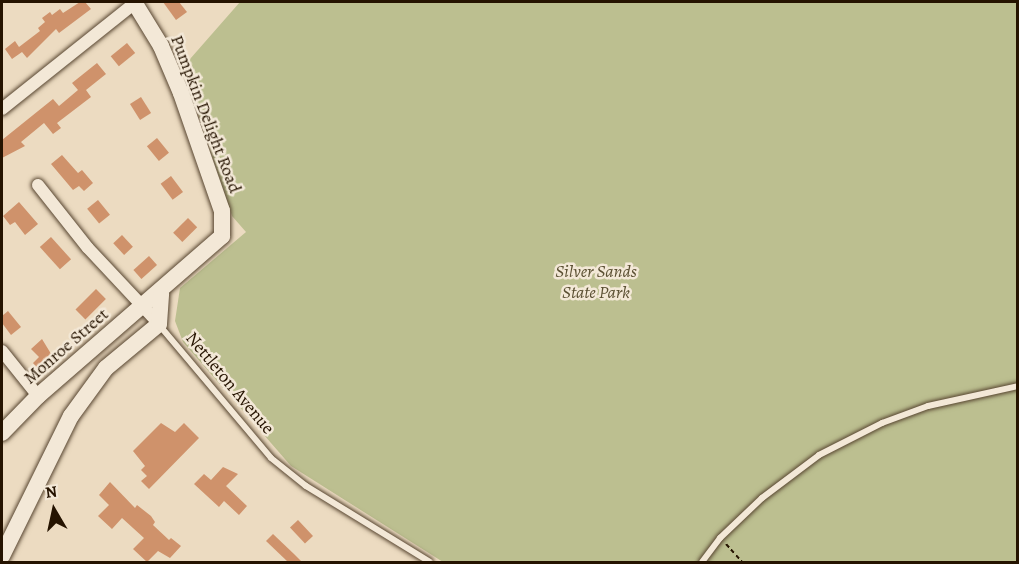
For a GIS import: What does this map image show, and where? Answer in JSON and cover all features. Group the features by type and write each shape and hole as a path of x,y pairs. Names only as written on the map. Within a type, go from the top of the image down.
{"street":[{"path":"2,110 135,2"},
{"name":"Pumpkin Delight Road","path":"135,2 169,62 214,186 224,221 217,243"},
{"name":"Nettleton Avenue","path":"38,185 88,248 159,324"},
{"name":"Monroe Street","path":"2,434 38,396 217,243"},
{"path":"2,556 71,416 106,368 159,324 160,293"},
{"path":"2,351 38,396"}],"lane":[{"name":"Nettleton Avenue","path":"159,324 271,458 306,486 430,562"},
{"path":"702,562 720,538 762,498 829,450 928,406 1017,386"}],"path":[{"path":"720,538 742,562"}],"green space":[{"name":"Silver Sands State Park","path":"240,2 1017,2 1017,562 443,562 291,466 183,342 175,321 180,288 246,232 232,216 183,67"}],"building":[{"path":"80,2 85,2 91,9 59,33 56,29 27,58 22,52 12,59 5,49 15,41 19,47 40,31 38,28 45,22 42,18 50,12 52,15 60,9 63,13"},
{"path":"163,2 179,2 187,12 176,20"},
{"path":"127,43 135,53 119,66 111,56"},
{"path":"97,63 106,74 86,90 91,97 57,123 61,128 53,134 44,123 21,142 25,146 2,158 2,140 53,99 59,106 78,90 72,83"},
{"path":"141,97 151,113 140,120 130,104"},
{"path":"157,138 169,153 159,161 147,146"},
{"path":"62,155 78,173 82,170 93,183 84,191 79,186 73,190 51,164"},
{"path":"171,176 183,192 173,200 161,184"},
{"path":"98,200 110,215 99,224 87,209"},
{"path":"19,202 38,224 25,235 15,222 10,225 3,216"},
{"path":"188,218 197,227 182,242 173,233"},
{"path":"122,235 133,247 124,255 113,243"},
{"path":"51,237 71,259 60,269 40,247"},
{"path":"149,256 157,265 141,279 133,270"},
{"path":"96,289 106,299 85,319 75,310"},
{"path":"8,311 21,327 11,335 2,323 2,316"},
{"path":"42,339 56,362 42,374 33,363 39,357 31,349"},
{"path":"161,423 175,432 184,423 199,438 149,489 141,481 147,476 141,470 145,466 133,451"},
{"path":"223,467 238,474 226,486 247,506 239,515 224,501 219,507 194,484 204,474 211,480"},
{"path":"110,482 135,508 137,505 151,516 155,522 153,525 169,540 171,538 181,546 170,558 158,551 147,562 133,549 144,538 122,518 112,529 98,516 109,505 99,495"},
{"path":"298,520 313,536 305,544 290,528"},
{"path":"273,534 302,562 288,562 266,541"}]}
